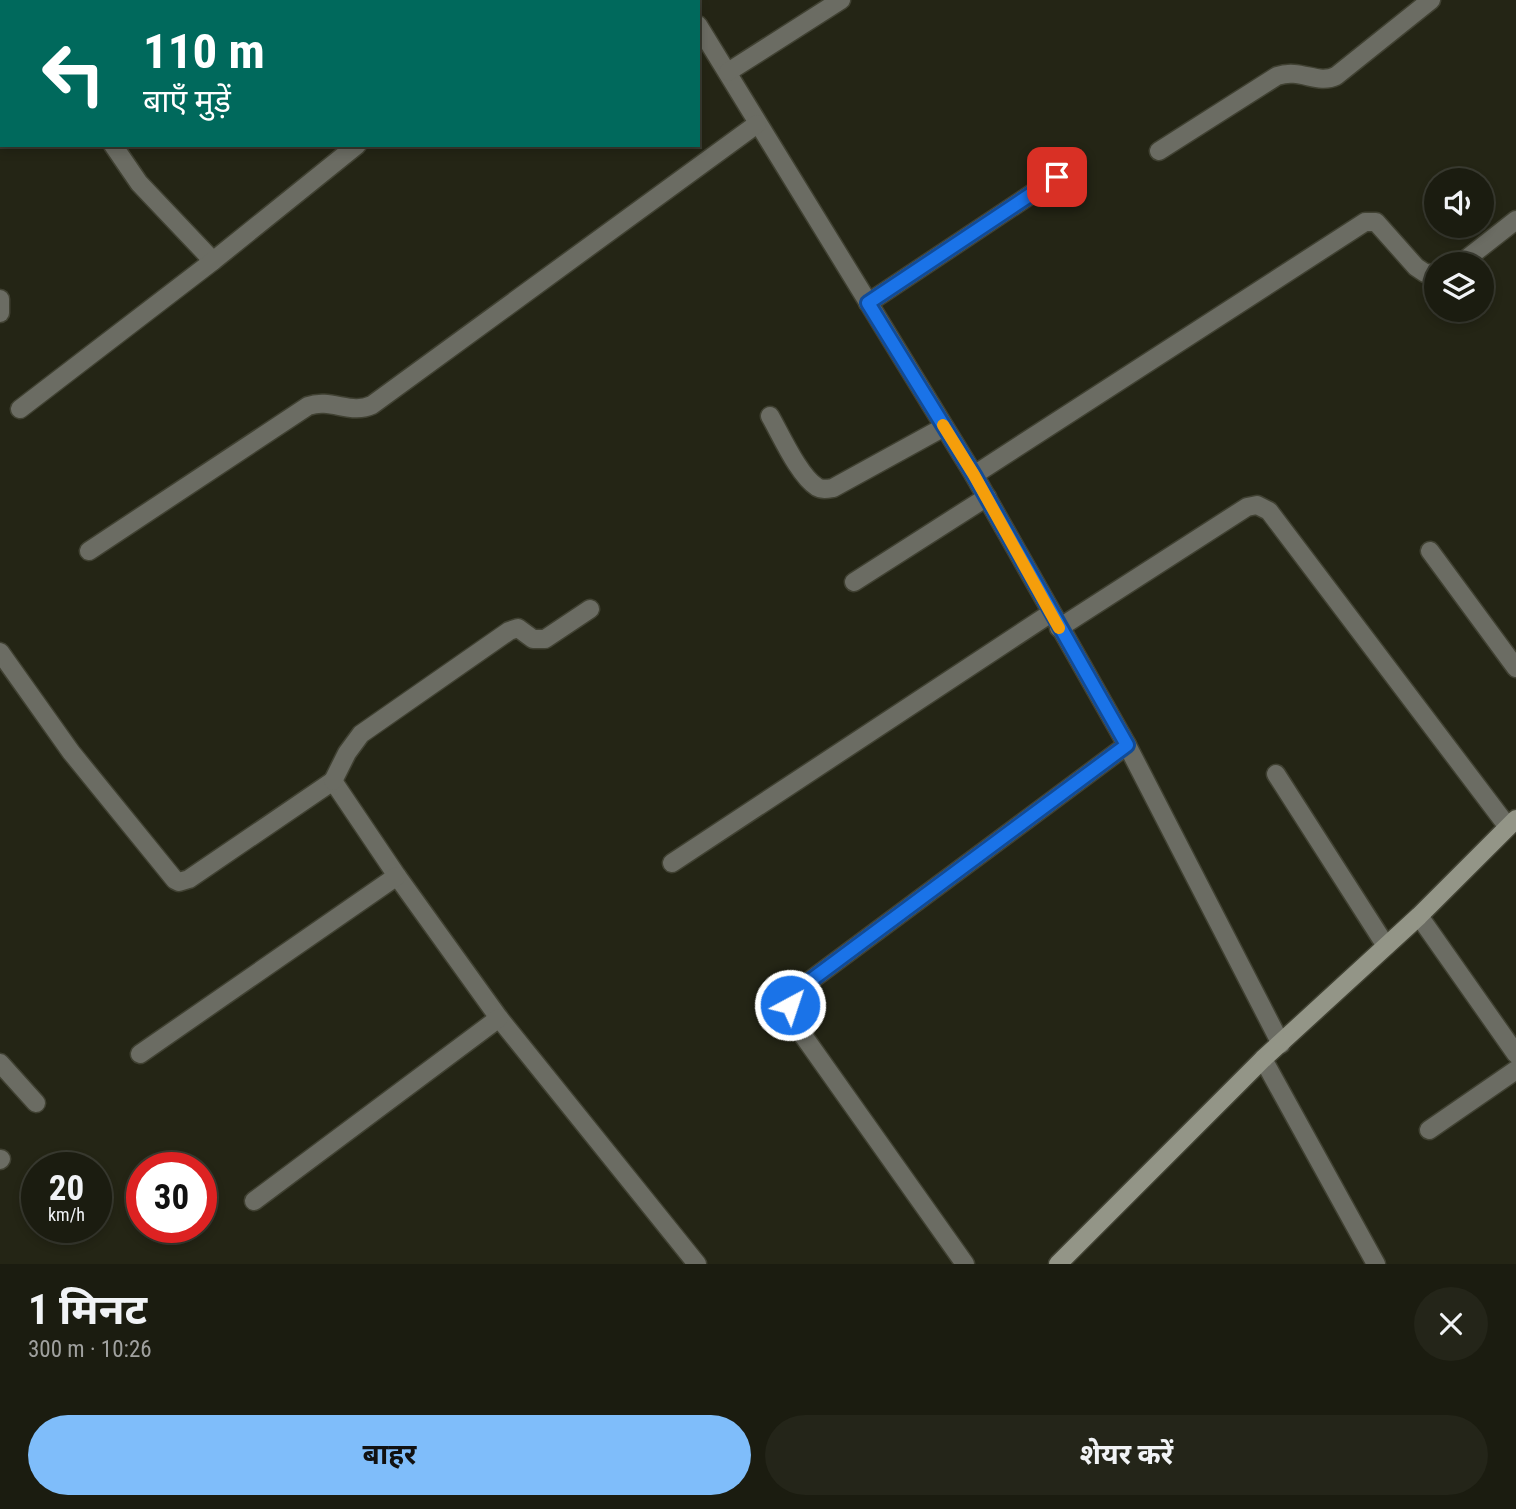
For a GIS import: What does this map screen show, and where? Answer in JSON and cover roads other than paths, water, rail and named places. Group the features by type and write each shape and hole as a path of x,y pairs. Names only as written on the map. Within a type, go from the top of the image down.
{"street":[{"path":"728,72 841,0"},
{"path":"1159,151 1277,76 1293,72 1322,79 1336,76 1431,0"},
{"path":"700,28 987,497 1127,745 1281,1044"},
{"path":"89,551 308,406 328,402 363,410 372,405 757,124"},
{"path":"114,147 139,183 213,261"},
{"path":"20,409 213,261 355,147"},
{"path":"868,303 1057,177"},
{"path":"1475,252 1516,220"},
{"path":"974,475 1365,222 1376,222 1419,270 1424,271"},
{"path":"0,299 0,313"},
{"path":"770,416 806,478 824,490 833,488 944,427"},
{"path":"854,582 987,497"},
{"path":"672,863 1055,621 1247,507 1262,506 1269,511 1512,823 1419,916 1264,1059 1058,1264"},
{"path":"1430,551 1516,668"},
{"path":"0,652 71,752 170,877 179,882 190,879 333,780 346,753 361,734 509,631 519,628 533,639 545,639 590,609"},
{"path":"965,1264 795,1024 790,1012 791,998 795,992 1127,745"},
{"path":"1276,774 1386,946"},
{"path":"333,780 397,876 499,1018 697,1264"},
{"path":"140,1054 397,876"},
{"path":"1419,916 1516,1054"},
{"path":"254,1201 499,1018"},
{"path":"1264,1059 1376,1264"},
{"path":"0,1063 37,1103"},
{"path":"1429,1130 1516,1070"}]}
